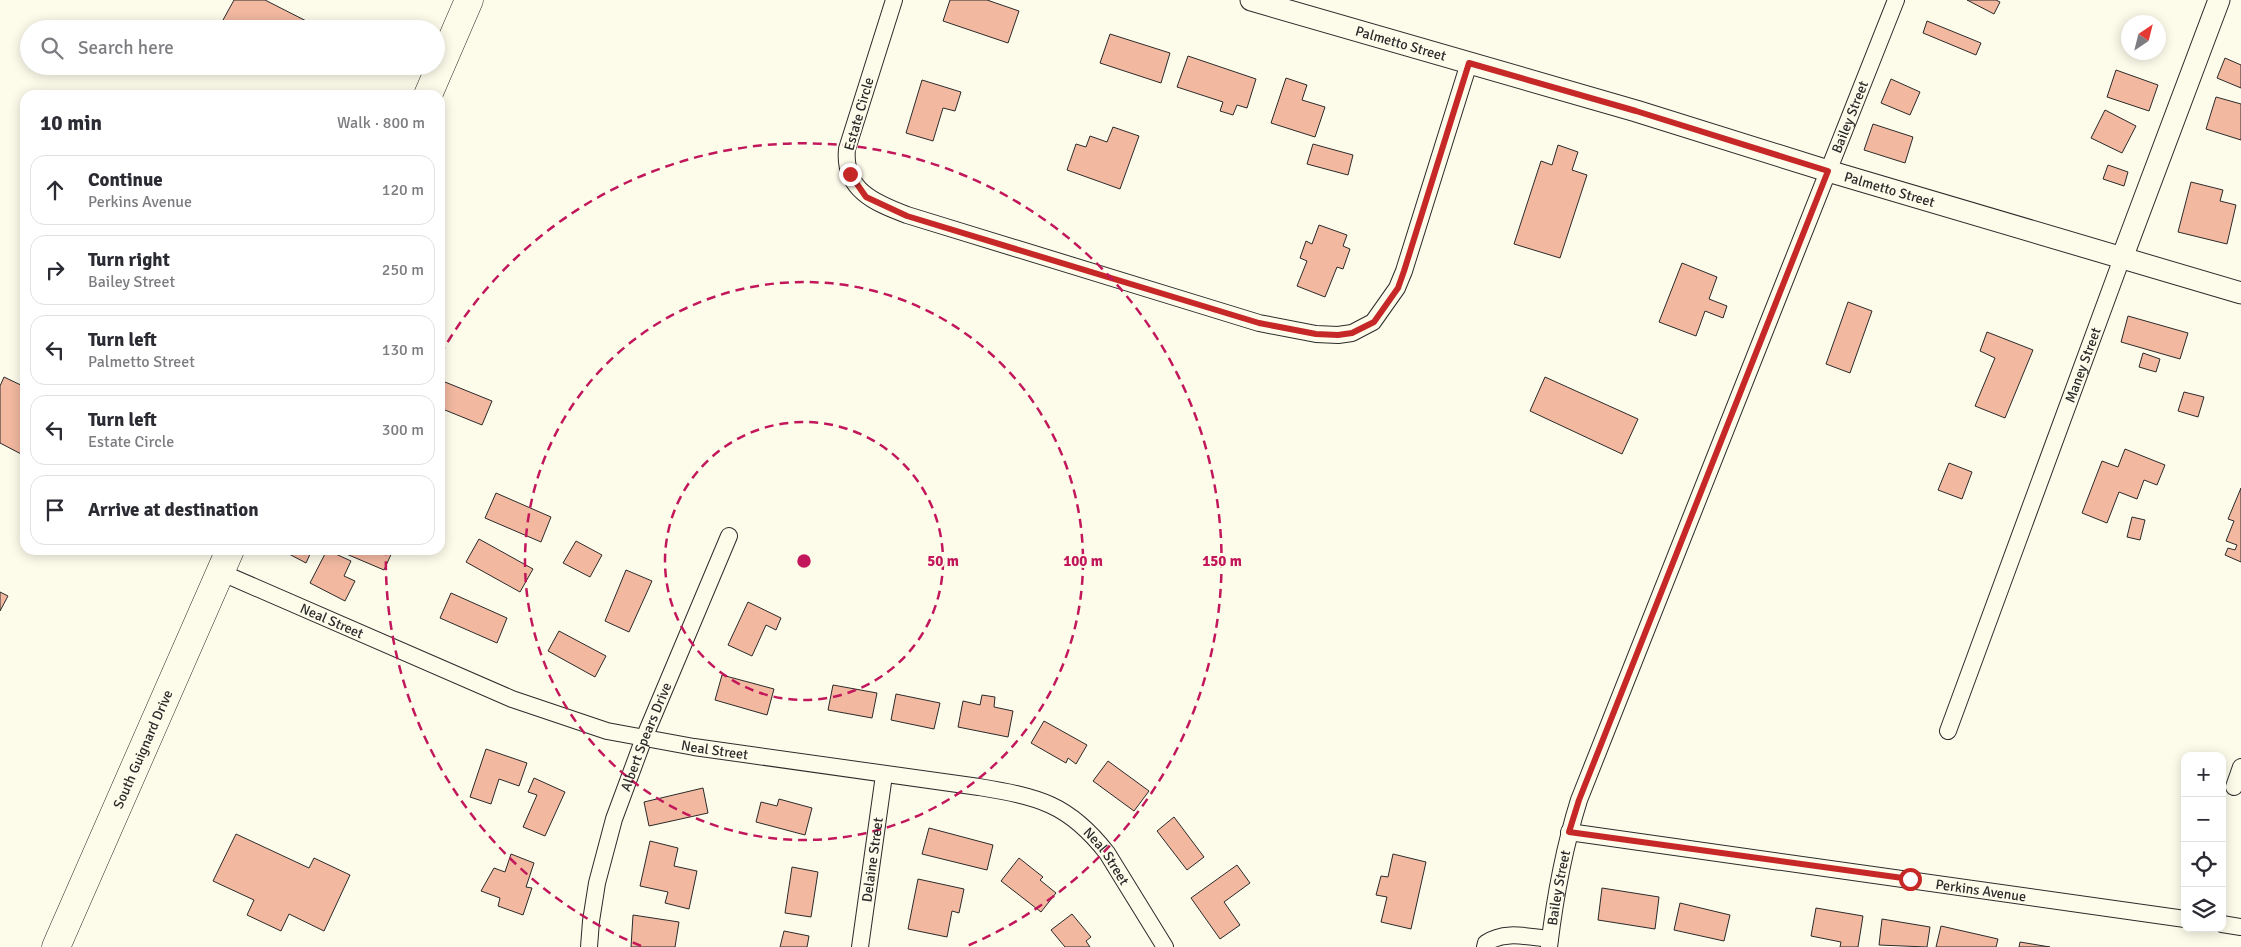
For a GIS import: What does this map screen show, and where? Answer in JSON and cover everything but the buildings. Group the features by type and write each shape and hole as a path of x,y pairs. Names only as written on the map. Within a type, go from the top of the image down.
{"highway":[{"path":"445,56 469,0"},
{"path":"430,90 437,75"},
{"name":"South Guignard Drive","path":"56,947 225,561"}],"street":[{"name":"Estate Circle","path":"894,0 848,149 846,161 850,174 866,197 907,216 1259,323 1316,334 1338,335 1363,329 1374,322 1398,288 1469,63"},
{"name":"Palmetto Street","path":"1251,0 1636,111 1828,171 2241,293"},
{"name":"Bailey Street","path":"1485,947 1486,943 1495,937 1506,935 1549,943 1569,832 1579,800 1896,0"},
{"name":"Maney Street","path":"1948,731 2219,0"},
{"name":"Albert Spears Drive","path":"589,947 591,920 603,856 614,819 644,738 728,536"},
{"name":"Neal Street","path":"225,561 521,702 607,731 884,775 1023,794 1062,810 1098,841 1165,947"},
{"path":"2234,788 2241,767"},
{"name":"Delaine Street","path":"860,947 884,775"},
{"name":"Perkins Avenue","path":"1569,832 2181,918"},
{"path":"2226,925 2241,927"}],"route":[{"path":"850,174 866,197 907,216 1078,266 1259,323 1316,334 1338,335 1352,333 1374,322 1398,288 1469,63 1636,111 1828,171 1579,800 1569,832 1910,879"}]}
